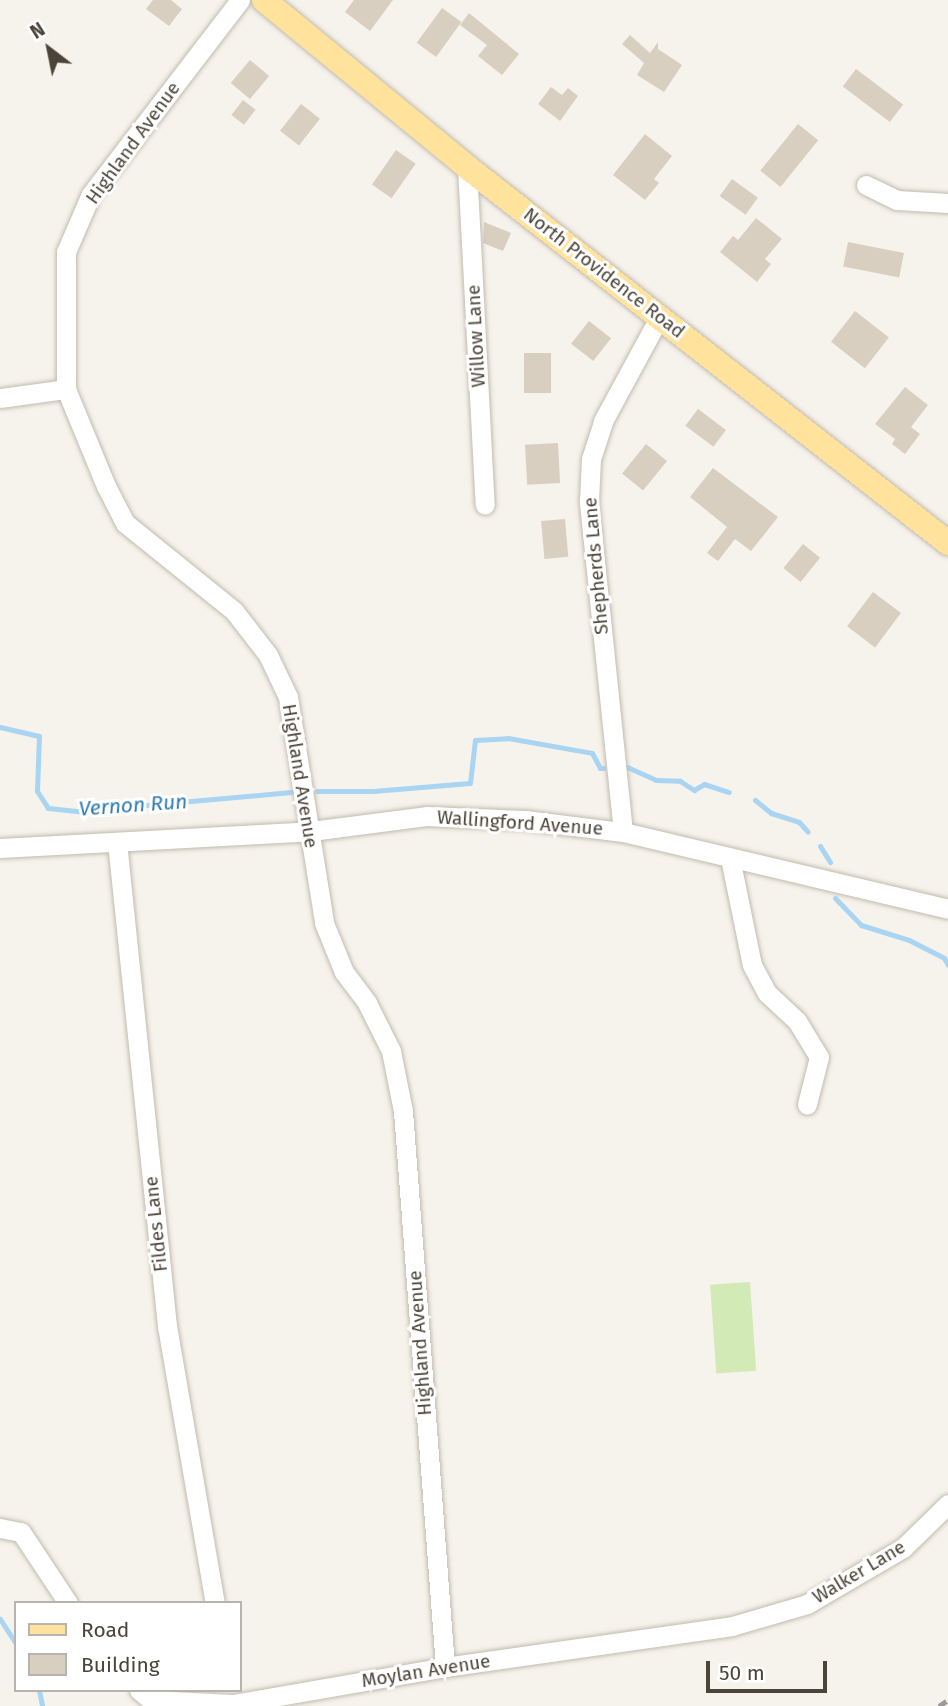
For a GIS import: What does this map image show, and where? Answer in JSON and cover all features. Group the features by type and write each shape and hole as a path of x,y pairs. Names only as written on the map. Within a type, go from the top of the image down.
{"main road":[{"name":"North Providence Road","path":"264,0 467,167 948,542"}],"street":[{"name":"Highland Avenue","path":"240,0 91,194 66,252 66,389 125,523 234,611 268,655 288,696 324,923 344,972 368,1003 391,1051 403,1111 445,1667"},
{"name":"Willow Lane","path":"467,167 485,505"},
{"path":"866,185 897,200 948,204"},
{"name":"Shepherds Lane","path":"623,832 589,501 591,459 603,421 660,316"},
{"path":"0,398 66,389"},
{"name":"Wallingford Avenue","path":"0,848 311,831 426,816 525,820 623,832 948,909"},
{"name":"Fildes Lane","path":"117,842 167,1326 215,1601"},
{"path":"730,858 752,965 767,993 797,1021 820,1057 807,1104"},
{"name":"Walker Lane","path":"716,1628 807,1604 903,1548 948,1504"},
{"path":"0,1528 21,1532 67,1601"},
{"name":"Moylan Avenue","path":"141,1692 151,1700 231,1697 716,1628"}],"green space":[{"path":"750,1282 756,1371 716,1374 710,1285"}],"building":[{"path":"153,0 171,0 182,9 169,26 146,9"},
{"path":"354,0 393,0 370,31 345,12"},
{"path":"442,8 461,22 436,57 417,43"},
{"path":"469,13 519,54 502,75 478,56 487,45 460,25"},
{"path":"630,35 650,53 658,42 658,49 682,65 664,92 637,75 644,63 622,44"},
{"path":"250,60 269,76 250,99 231,83"},
{"path":"856,69 903,105 890,122 843,87"},
{"path":"551,87 562,95 568,88 578,96 560,121 538,104"},
{"path":"243,100 256,110 244,125 231,115"},
{"path":"301,104 320,119 299,146 280,131"},
{"path":"798,124 818,140 780,187 760,171"},
{"path":"645,134 672,156 654,179 659,183 645,200 613,175"},
{"path":"396,150 416,164 392,198 372,184"},
{"path":"732,179 758,198 746,215 720,196"},
{"path":"756,218 782,239 765,259 771,264 757,282 720,252 733,236 738,240"},
{"path":"484,222 511,233 503,251 483,243"},
{"path":"848,242 904,253 899,277 843,267"},
{"path":"855,311 889,337 865,368 831,342"},
{"path":"589,321 611,338 593,361 571,344"},
{"path":"524,353 551,353 551,393 524,393"},
{"path":"905,387 928,405 911,427 920,434 905,454 892,444 895,439 875,424"},
{"path":"698,409 726,430 713,447 685,426"},
{"path":"558,443 560,483 527,485 525,445"},
{"path":"646,444 667,461 643,491 622,474"},
{"path":"713,468 778,517 751,551 735,539 718,561 707,553 727,527 690,497"},
{"path":"565,519 568,557 544,559 541,521"},
{"path":"803,544 820,558 801,582 783,568"},
{"path":"873,592 901,613 875,647 847,626"}],"waterway":[{"name":"Vernon Run","path":"0,727 39,736 37,791 48,808 79,811 291,792"},
{"name":"Vernon Run","path":"317,791 373,791 470,783 475,740 508,738 592,753 600,768 603,768"},
{"name":"Vernon Run","path":"627,767 656,780 680,781 694,790 704,784 729,792"},
{"name":"Vernon Run","path":"755,800 771,813 799,822 808,832"},
{"name":"Vernon Run","path":"820,846 830,862"},
{"name":"Vernon Run","path":"835,898 861,925 909,940 944,958 948,965"},
{"path":"0,1619 14,1641"},
{"path":"39,1692 42,1706"}],"railway":[{"path":"939,1706 948,1700"}]}
